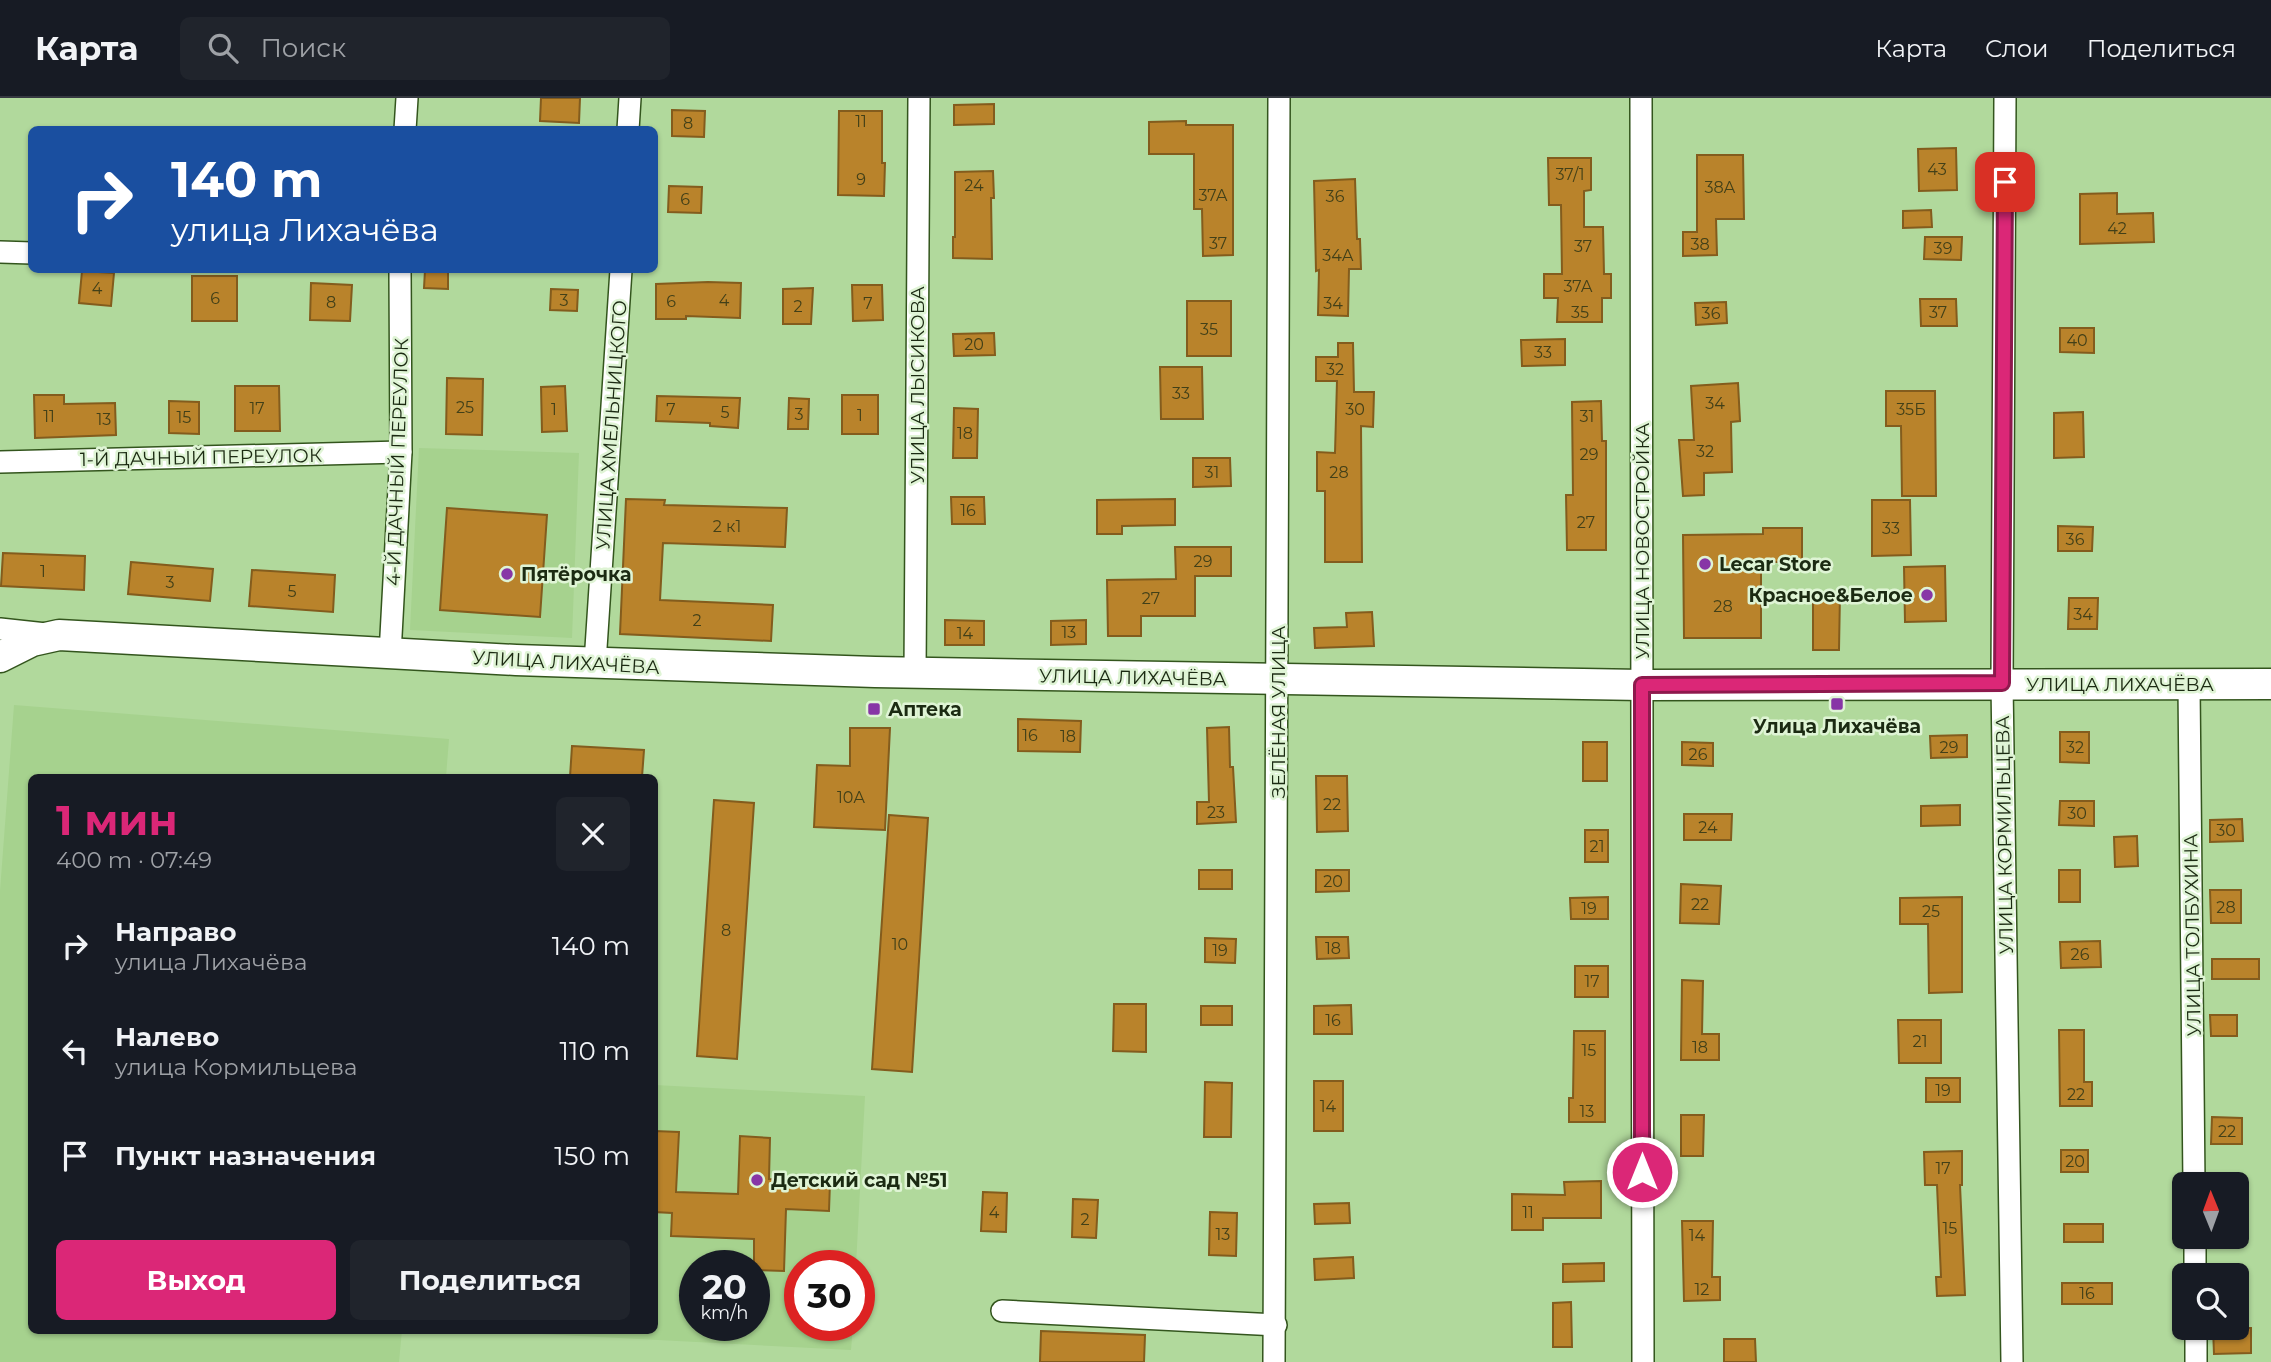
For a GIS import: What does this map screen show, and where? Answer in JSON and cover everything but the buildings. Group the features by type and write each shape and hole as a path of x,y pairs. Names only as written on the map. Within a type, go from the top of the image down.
{"main road":[{"name":"УЛИЦА ЛИХАЧЁВА","path":"0,657 32,641 58,635 595,663 915,673 1642,685 2271,684"}],"street":[{"path":"405,126 407,98"},
{"path":"628,126 630,98"},
{"name":"УЛИЦА ЛЫСИКОВА","path":"915,673 919,98"},
{"name":"ЗЕЛЁНАЯ УЛИЦА","path":"1274,1362 1279,98"},
{"name":"УЛИЦА НОВОСТРОЙКА","path":"1641,98 1643,1362"},
{"name":"УЛИЦА КОРМИЛЬЦЕВА","path":"2005,98 2002,683 2012,1362"},
{"path":"0,252 28,253"},
{"name":"4-Й ДАЧНЫЙ ПЕРЕУЛОК","path":"390,653 401,452 400,273"},
{"name":"УЛИЦА ХМЕЛЬНИЦКОГО","path":"595,663 621,273"},
{"name":"1-Й ДАЧНЫЙ ПЕРЕУЛОК","path":"0,462 401,452"},
{"path":"0,629 58,635"},
{"name":"УЛИЦА ТОЛБУХИНА","path":"2189,685 2194,1172"},
{"path":"1002,1311 1276,1325"},
{"path":"2196,1340 2196,1362"}],"shaded area":[{"path":"419,448 579,453 572,638 410,630"},
{"path":"14,705 449,739 446,774 28,774 28,1334 402,1334 399,1362 0,1362 0,891"},
{"name":"Детский сад №51","path":"658,1085 865,1096 857,1250 784,1250 784,1341 852,1341 851,1350 543,1334 658,1334"}],"place":[{"name":"Lecar Store","path":"1705,564"},
{"name":"Пятёрочка","path":"507,574"},
{"name":"Красное&Белое","path":"1927,595"},
{"name":"Улица Лихачёва","path":"1837,704"},
{"name":"Аптека","path":"874,709"},
{"name":"Детский сад №51","path":"757,1180"}],"route":[{"path":"1642,1172 1642,685 2002,683 2005,182"}]}
